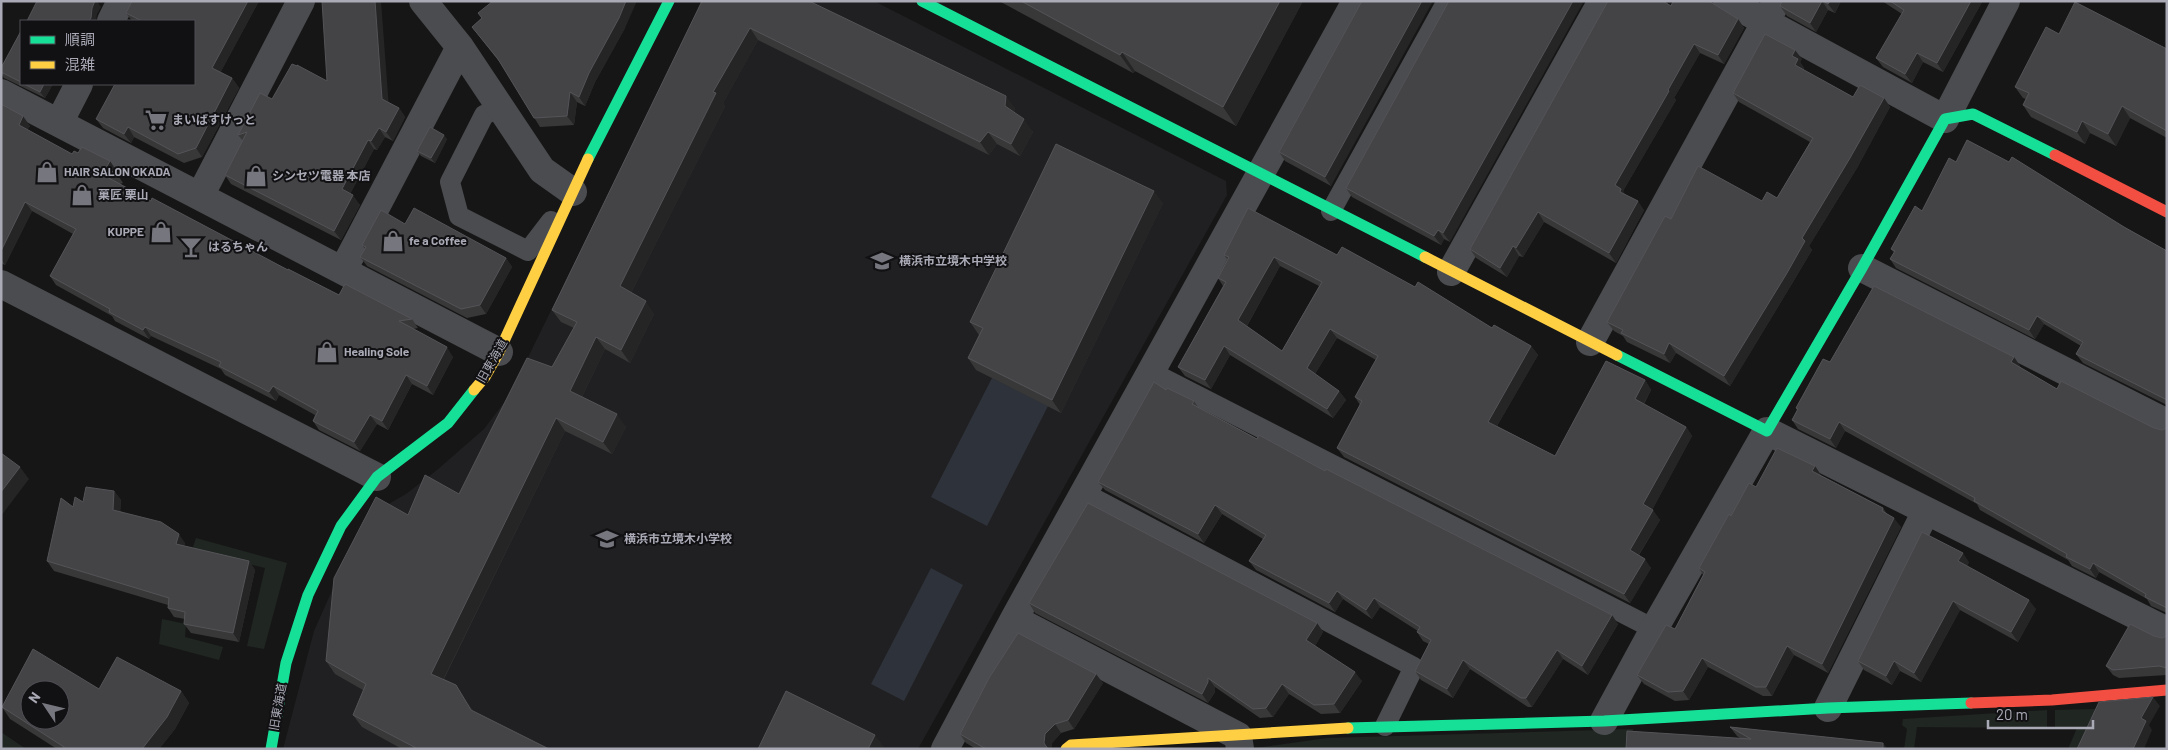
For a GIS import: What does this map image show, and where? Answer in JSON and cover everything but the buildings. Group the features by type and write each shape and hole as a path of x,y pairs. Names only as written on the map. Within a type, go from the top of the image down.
{"street":[{"path":"112,20 121,1"},
{"path":"200,196 301,1"},
{"path":"423,1 460,47 542,170 573,192"},
{"name":"旧東海道","path":"271,749 286,662 308,595 341,526 377,477 448,423 485,377 499,352 573,192 669,1"},
{"path":"922,1 1590,342 2167,631"},
{"path":"945,749 1014,619 1356,1"},
{"path":"1452,272 1602,1"},
{"path":"1726,1 1771,12 1945,118 1973,114 2167,212"},
{"path":"1604,721 1654,629 1862,268 1945,118 2006,1"},
{"path":"1590,342 1771,12"},
{"path":"342,270 460,47"},
{"path":"59,124 78,85"},
{"path":"1,93 499,352"},
{"path":"1862,268 2167,423"},
{"path":"1,284 377,477"},
{"path":"1828,708 1926,510"},
{"path":"1014,619 1239,742"},
{"path":"1066,749 1071,746 1239,742 1385,726 1604,721 1828,708 2052,700 2167,690"}],"lane":[{"path":"1332,211 1447,1"},
{"path":"500,106 484,115 450,182 459,216 528,251 573,192"},
{"path":"1152,372 1654,629"},
{"path":"1084,494 1414,667 1385,726"}],"shaded area":[{"path":"703,1 874,1 1226,181 1227,195 918,749 283,749 314,631 351,548 371,514 406,494 437,470 484,429 509,396"},
{"path":"992,378 1048,406 987,526 931,497"},
{"path":"196,538 287,563 264,649 247,646 265,568 204,553 179,590"},
{"path":"931,568 963,585 904,701 871,684"},
{"path":"162,619 186,624 185,637 223,647 219,660 159,644"},
{"path":"2096,709 2082,749 2068,749 2077,728 2055,728 2055,710"},
{"path":"2047,710 2047,728 1917,727 1914,749 1904,749 1907,729 1902,725 1903,719"},
{"path":"1633,729 1631,749 1255,748 1327,738"},
{"path":"1,732 26,749 1,749"}],"traffic: fast":[{"path":"588,159 669,1"},
{"path":"922,1 1425,257"},
{"path":"1617,355 1767,431 1862,268 1945,119 1973,114 2055,155"},
{"path":"271,749 286,663 308,595 341,526 377,477 448,423 474,390"},
{"path":"1348,728 1604,721 1828,708 1971,703"}],"traffic: slow":[{"path":"474,390 485,377 499,352 588,159"},
{"path":"1425,257 1617,355"},
{"path":"1066,749 1071,745 1348,728"}],"traffic: jam":[{"path":"2055,155 2167,212"},
{"path":"1971,703 2052,700 2167,690"}],"place":[{"name":"まいばすけっと","path":"156,120"},
{"name":"HAIR SALON OKADA","path":"47,172"},
{"name":"シンセツ電器 本店","path":"256,176"},
{"name":"菓匠 栗山","path":"82,195"},
{"name":"KUPPE","path":"161,232"},
{"name":"fe a Coffee","path":"393,241"},
{"name":"はるちゃん","path":"191,247"},
{"name":"横浜市立境木中学校","path":"882,261"},
{"name":"Healing Sole","path":"327,352"},
{"name":"横浜市立境木小学校","path":"607,539"}]}
